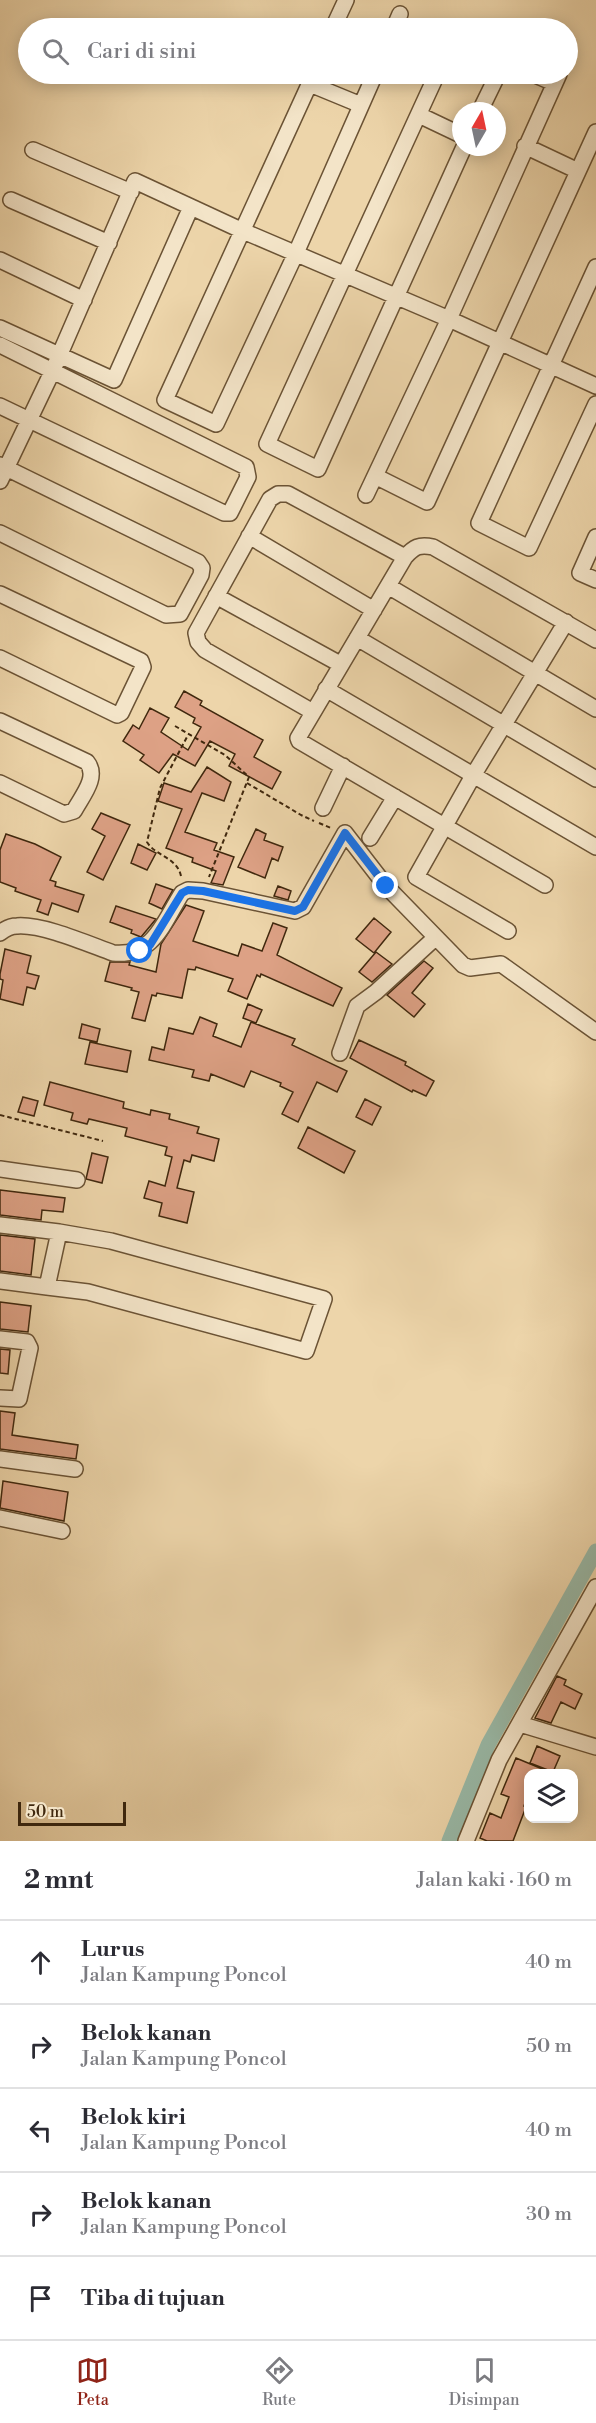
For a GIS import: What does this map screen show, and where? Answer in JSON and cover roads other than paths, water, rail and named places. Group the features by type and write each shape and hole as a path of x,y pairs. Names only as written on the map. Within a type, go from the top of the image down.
{"street":[{"path":"338,18 346,0"},
{"path":"310,84 165,400 216,424 296,253 370,84"},
{"path":"321,84 361,105"},
{"path":"433,84 267,444 318,469 460,156"},
{"path":"484,102 493,84"},
{"path":"366,495 449,319 554,84"},
{"path":"419,115 452,131"},
{"path":"375,476 427,502 498,342 596,132"},
{"path":"525,146 578,171"},
{"path":"33,150 131,192"},
{"path":"0,533 166,615 180,614 201,575 202,568 198,561 2,471 60,355 135,182 596,386"},
{"path":"11,201 109,243"},
{"path":"0,328 114,380 191,207"},
{"path":"0,260 84,300"},
{"path":"596,267 479,523 529,548 596,404"},
{"path":"0,345 246,467 248,477 230,513 224,513 0,406"},
{"path":"314,712 205,650 198,642 196,633 270,499 278,494 288,494 405,557"},
{"path":"249,536 374,610"},
{"path":"596,537 580,573 596,580"},
{"path":"545,885 299,741 300,734 405,557 413,548 421,545 433,547 596,640"},
{"path":"388,586 596,709"},
{"path":"0,594 141,661 143,667 121,713 117,715 0,658"},
{"path":"216,596 340,664"},
{"path":"508,931 416,877 474,774 566,622"},
{"path":"357,638 596,779"},
{"path":"326,689 596,847"},
{"path":"0,721 87,762 92,768 92,776 74,811 69,814 0,783"},
{"path":"322,808 343,766"},
{"path":"370,838 395,797"},
{"path":"0,933 10,927 38,928 113,953 126,954 140,951 150,945 182,893 188,890 299,910 303,907 345,833 386,886 466,967 501,964 596,1032"},
{"path":"340,1053 357,1005 376,992 435,938"},
{"path":"0,1169 77,1180"},
{"path":"0,1224 111,1241 324,1299 306,1351 88,1292 0,1281"},
{"path":"47,1287 59,1232"},
{"path":"0,1339 27,1342 30,1348 19,1399 0,1398"},
{"path":"0,1459 75,1468"},
{"path":"0,1518 62,1531"},
{"path":"466,1841 499,1760 596,1587"},
{"path":"520,1724 596,1747"}],"waterway":[{"path":"449,1841 488,1745 596,1551"}]}
